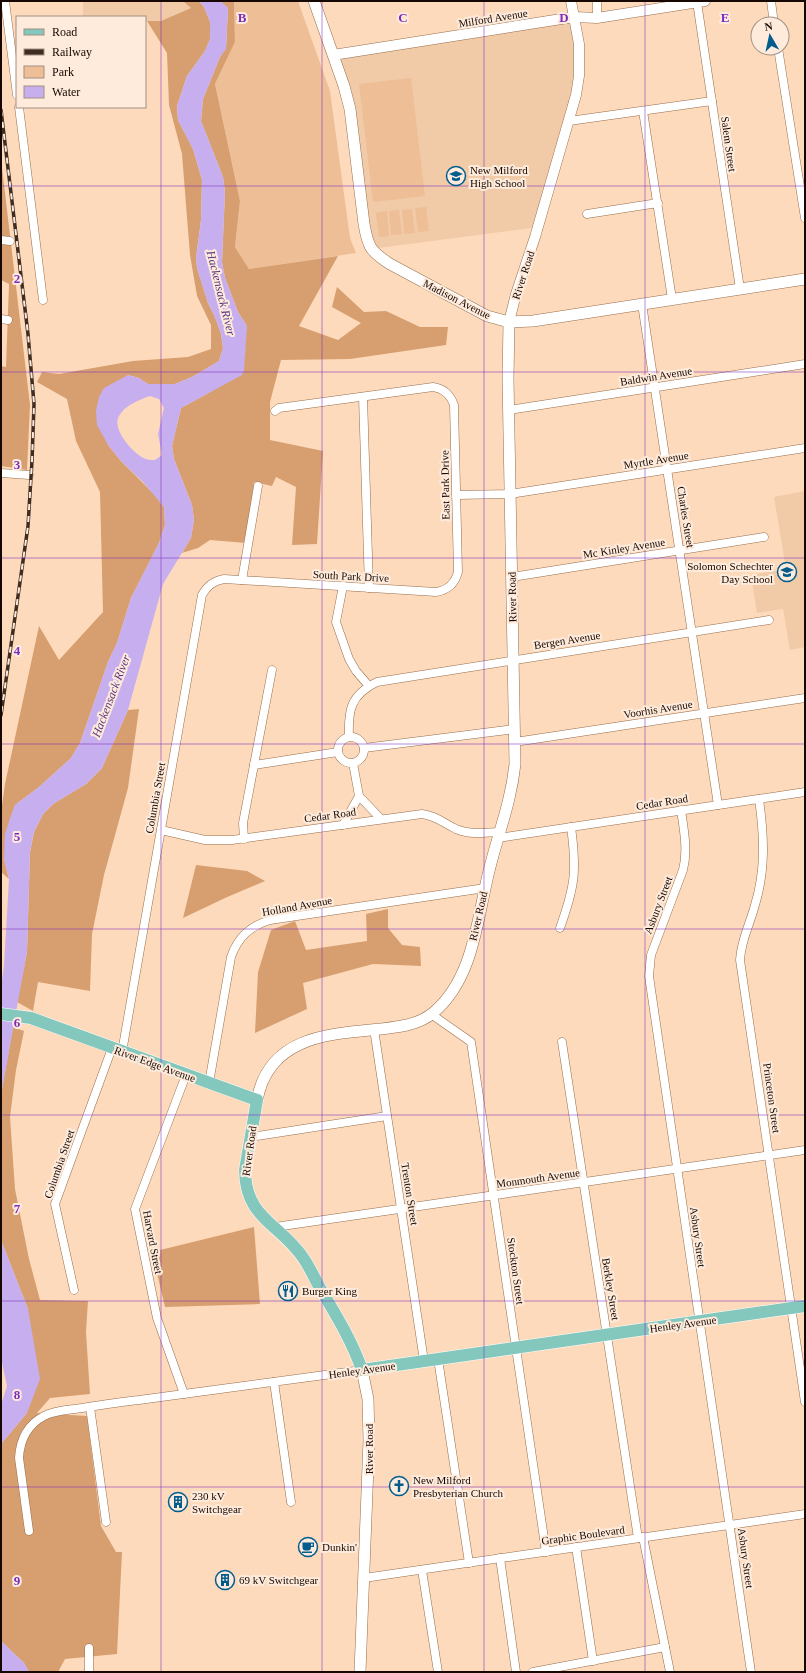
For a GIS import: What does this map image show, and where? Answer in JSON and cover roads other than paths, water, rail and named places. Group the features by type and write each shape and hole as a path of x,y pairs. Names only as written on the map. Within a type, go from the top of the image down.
{"main road":[{"name":"Madison Avenue","path":"314,1 344,86 350,109 367,242 375,254 390,264 487,316 509,322 533,321 805,279"},
{"name":"River Road","path":"360,1672 369,1473 369,1414 367,1392 362,1370 348,1335 304,1259 287,1238 261,1216 255,1208 246,1189 245,1170 261,1084 266,1074 279,1058 289,1050 323,1035 374,1030 411,1024 431,1014 441,1005 451,992 465,965 470,950 513,784 515,729 508,378 509,322"},
{"name":"River Edge Avenue","path":"1,1014 18,1015 31,1018 257,1100"},
{"name":"Henley Avenue","path":"362,1370 805,1306"}],"street":[{"path":"5,1 16,87"},
{"name":"River Road","path":"509,322 516,294 536,237 570,121 576,95 579,66 579,44 571,1"},
{"path":"597,1 598,18"},
{"path":"771,1 773,16"},
{"name":"Milford Avenue","path":"333,55 574,17 598,18 701,2"},
{"name":"Salem Street","path":"701,2 712,101 740,289"},
{"path":"779,56 805,218"},
{"path":"570,121 712,101"},
{"path":"19,108 42,300"},
{"path":"643,111 672,299"},
{"path":"587,214 658,203"},
{"path":"1,240 10,241"},
{"name":"Charles Street","path":"642,304 718,805"},
{"name":"Baldwin Avenue","path":"509,410 805,364"},
{"name":"East Park Drive","path":"363,397 433,388 444,390 449,394 454,405 458,572 455,582"},
{"path":"275,411 279,408 363,397 369,588"},
{"name":"Myrtle Avenue","path":"456,495 510,494 805,448"},
{"path":"1,473 29,475"},
{"path":"242,580 258,486"},
{"name":"Mc Kinley Avenue","path":"512,577 764,537"},
{"name":"Columbia Street","path":"74,1290 55,1204 117,1050 161,830 202,596 206,588 217,580 242,580"},
{"name":"South Park Drive","path":"242,580 436,592 449,588 455,582"},
{"path":"343,586 336,622 349,659 356,671 369,686 352,704 348,722 349,738"},
{"name":"Bergen Avenue","path":"369,686 385,680 769,620"},
{"path":"244,839 243,823 272,670"},
{"name":"Voorhis Avenue","path":"515,742 805,698"},
{"path":"364,748 515,729"},
{"path":"349,738 356,738 360,741 364,748 361,758 353,762 343,760 338,752 342,741 349,738"},
{"path":"254,765 338,752"},
{"path":"353,762 359,796 381,819"},
{"name":"Cedar Road","path":"161,830 205,840 219,841 244,839 422,814 439,818 456,829 464,832 499,835 571,827 805,792"},
{"path":"343,824 359,796"},
{"name":"Princeton Street","path":"759,798 763,833 763,868 755,905 742,941 740,960 805,1402"},
{"name":"Asbury Street","path":"681,810 686,860 651,955 649,970 751,1672"},
{"path":"560,928 571,896 574,882 575,854 571,827"},
{"name":"Holland Avenue","path":"209,1083 231,957 240,940 253,927 270,920 485,888"},
{"name":"Stockton Street","path":"431,1014 471,1042 546,1552"},
{"name":"Trenton Street","path":"374,1030 424,1361"},
{"name":"Berkley Street","path":"562,1042 640,1538 670,1672"},
{"name":"Harvard Street","path":"184,1394 157,1318 135,1209 186,1075"},
{"path":"251,1137 387,1116"},
{"name":"Monmouth Avenue","path":"275,1227 805,1150"},
{"path":"438,1359 469,1563"},
{"name":"Henley Avenue","path":"29,1531 19,1458 20,1449 24,1436 32,1425 45,1415 90,1407 362,1370"},
{"path":"274,1382 291,1502"},
{"path":"90,1407 106,1522"},
{"name":"Graphic Boulevard","path":"364,1578 805,1514"},
{"path":"576,1547 593,1661"},
{"path":"500,1558 516,1672"},
{"path":"422,1570 438,1672"},
{"path":"533,1672 665,1647"},
{"path":"89,1648 89,1672"}],"water":[{"name":"Hackensack River","path":"199,1 220,1 228,8 226,49 220,57 203,99 201,121 223,177 225,192 222,262 225,278 238,312 247,326 244,370 242,375 181,408 172,446 174,459 192,505 194,520 191,538 163,584 128,710 102,768 86,784 53,804 43,814 34,832 30,852 27,952 2,1089 1,1122 1,987 4,966 9,879 4,859 5,834 15,805 39,787 71,758 80,743 108,662 117,643 131,598 159,543 165,525 164,507 143,482 121,461 108,445 97,425 96,411 99,397 104,388 128,375 139,378 148,384 175,384 192,377 219,361 223,348 221,334 208,303 197,268 196,258 201,220 202,180 193,149 178,120 177,106 187,76 205,51 210,39 210,22 204,7","holes":["150,396 159,399 164,408 158,434 162,455 155,460 148,460 141,457 125,441 118,428 117,421 122,412 133,403"]},
{"path":"1,1240 28,1309 40,1379 27,1413 1,1444 1,1405 7,1386 1,1358"},
{"path":"1,1641 24,1663 29,1672 1,1672"}],"railway":[{"path":"1,110 28,334 34,404 28,526 1,715"}],"place":[{"name":"New Milford High School","path":"456,176"},
{"name":"Solomon Schechter Day School","path":"787,572"},
{"name":"Burger King","path":"288,1291"},
{"name":"New Milford Presbyterian Church","path":"399,1486"},
{"name":"230 kV Switchgear","path":"178,1502"},
{"name":"Dunkin'","path":"308,1547"},
{"name":"69 kV Switchgear","path":"225,1580"}]}
